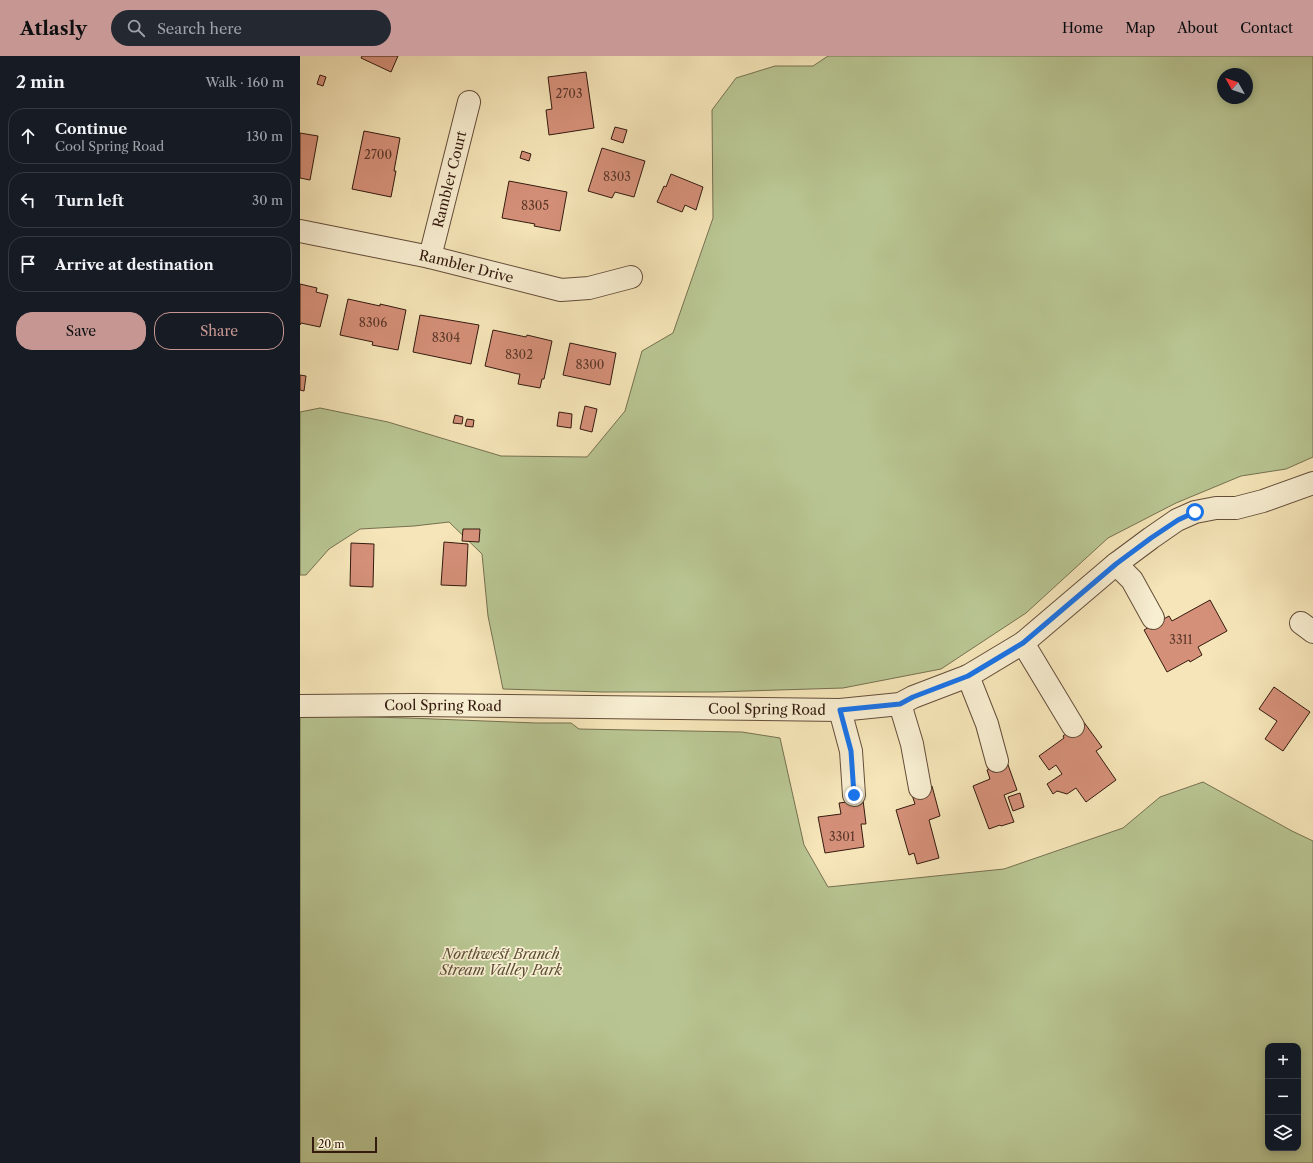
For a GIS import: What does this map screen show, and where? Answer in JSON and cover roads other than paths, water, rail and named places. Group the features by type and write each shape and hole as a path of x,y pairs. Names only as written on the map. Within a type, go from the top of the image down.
{"street":[{"name":"Rambler Court","path":"430,257 469,102"},
{"name":"Rambler Drive","path":"300,231 430,257 561,290 589,288 631,277"},
{"name":"Cool Spring Road","path":"300,706 415,705 840,710 900,704 913,697 968,676 1023,643 1116,564 1172,524 1195,512 1216,508 1236,508 1263,502 1313,483"},
{"path":"1116,564 1132,580 1153,618"},
{"path":"1023,643 1073,726"},
{"path":"968,676 987,724 997,761"},
{"path":"900,704 912,744 920,788"},
{"path":"840,710 851,751 854,795"}],"park label":[{"name":"Northwest Branch Stream Valley Park","path":"501,962"}]}
